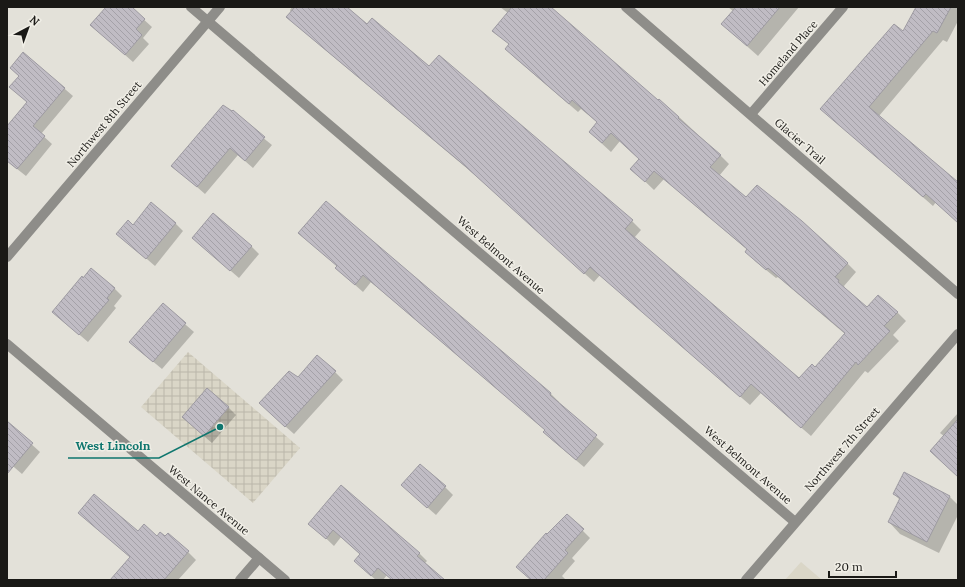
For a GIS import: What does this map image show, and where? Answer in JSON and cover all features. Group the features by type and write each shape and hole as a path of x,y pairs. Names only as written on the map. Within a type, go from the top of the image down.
{"street":[{"name":"West Belmont Avenue","path":"191,7 795,522"},
{"name":"Northwest 8th Street","path":"7,257 220,7"},
{"name":"Glacier Trail","path":"626,7 958,294"},
{"name":"Homeland Place","path":"751,114 843,7"},
{"name":"Northwest 7th Street","path":"746,580 958,334"},
{"name":"West Nance Avenue","path":"7,344 285,580"},
{"path":"240,580 259,558"}],"shaded area":[{"path":"188,352 300,448 253,503 141,407"},
{"path":"801,562 822,580 785,580"}],"building":[{"path":"106,7 132,7 145,19 136,29 142,35 125,55 90,25"},
{"path":"295,7 347,7 367,24 372,18 429,66 439,55 633,220 625,229 799,378 812,364 815,367 845,333 768,268 766,270 745,252 747,249 654,171 645,182 630,169 639,159 611,133 602,143 589,132 597,122 572,100 569,104 505,49 509,44 492,31 512,7 551,7 658,100 659,99 679,117 678,118 721,155 710,167 746,197 757,185 802,221 848,263 835,277 839,280 838,282 867,307 878,295 898,312 884,326 890,331 858,365 856,362 801,428 751,384 740,397 590,267 584,274 465,166 286,17"},
{"path":"736,7 780,7 747,46 721,24"},
{"path":"916,7 951,7 937,33 933,31 869,107 958,182 958,223 926,194 923,197 820,109 894,24 903,31"},
{"path":"23,52 65,88 33,126 45,136 17,169 7,161 7,126 27,102 9,87 19,76 10,68"},
{"path":"223,105 232,111 233,110 265,137 245,161 230,148 197,187 171,166"},
{"path":"326,201 551,393 550,395 597,435 576,460 543,432 545,430 363,275 355,285 335,268 337,266 298,233"},
{"path":"151,202 176,223 146,259 116,234 128,220 133,225"},
{"path":"213,213 252,246 230,271 192,238"},
{"path":"91,268 115,288 107,298 109,300 79,335 52,312 82,276 83,278"},
{"path":"163,303 186,323 153,362 129,342"},
{"path":"317,355 336,371 285,427 259,403 289,371 298,377"},
{"path":"207,388 229,407 204,436 182,417"},
{"path":"958,419 958,477 930,451"},
{"path":"7,421 33,443 7,474"},
{"path":"420,464 446,486 427,508 401,485"},
{"path":"904,472 950,496 927,542 888,522 900,498 893,494"},
{"path":"341,485 420,553 417,556 445,580 392,580 378,568 371,576 354,561 360,554 333,530 326,539 308,524"},
{"path":"94,494 138,531 144,524 157,536 160,532 165,536 168,533 189,551 164,580 110,580 130,557 78,513"},
{"path":"567,514 584,529 565,550 568,553 544,580 531,580 516,567 546,533 547,534"}],"place":[{"name":"West Lincoln","path":"220,427"}]}
